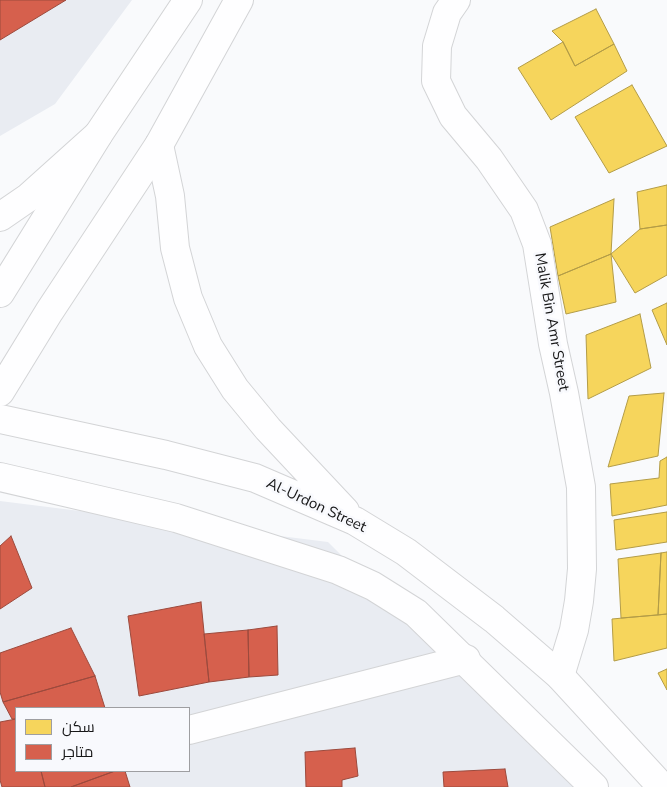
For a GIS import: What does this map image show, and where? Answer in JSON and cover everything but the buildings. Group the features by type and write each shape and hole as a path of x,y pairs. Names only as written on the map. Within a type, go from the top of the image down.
{"main road":[{"path":"0,293 98,135 188,0"},
{"path":"0,392 49,312 159,145 239,0"},
{"name":"Malik Bin Amr Street","path":"456,0 447,13 437,46 436,81 453,116 489,159 524,210 537,244 553,344 581,488 582,569 579,601 574,630 560,676"},
{"path":"0,217 29,197 98,135"},
{"path":"159,145 170,196 175,248 188,298 208,346 235,390 262,423 355,522"},
{"name":"Al-Urdon Street","path":"0,419 166,455 255,478 355,522 406,552 494,619 560,676 662,787"},
{"path":"0,477 176,518 338,570 373,586 416,613 466,659 594,787"},
{"path":"190,730 466,659"}],"shaded area":[{"path":"0,0 132,0 55,104 0,136"},
{"path":"0,501 328,542 574,787 0,787"}]}
